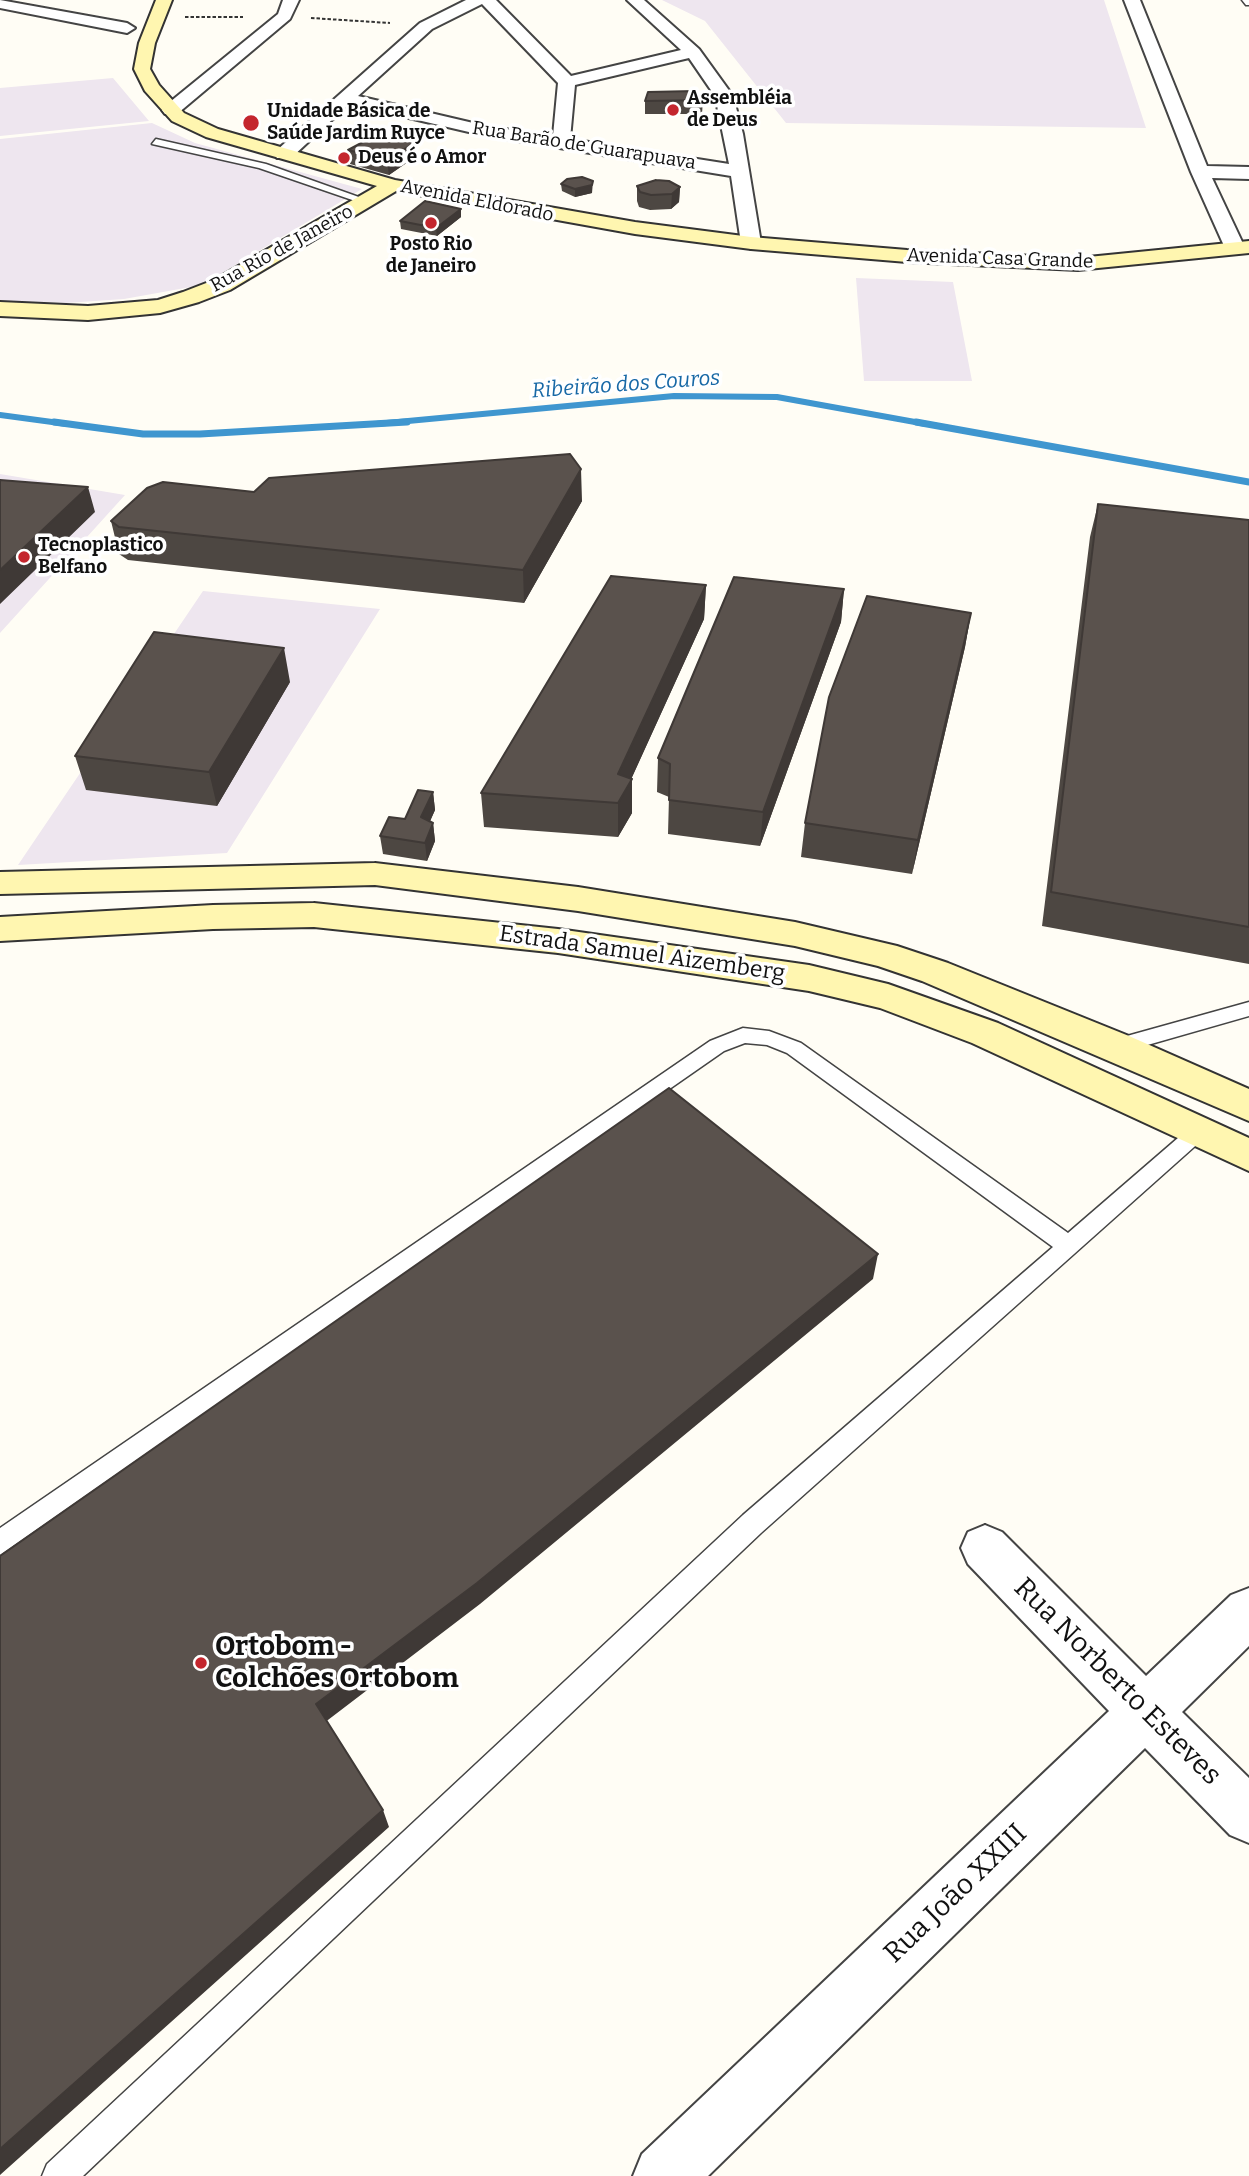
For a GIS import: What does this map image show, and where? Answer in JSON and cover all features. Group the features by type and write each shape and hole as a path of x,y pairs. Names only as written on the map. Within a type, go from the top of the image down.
{"main road":[{"name":"Avenida Eldorado","path":"164,0 147,43 142,69 151,87 171,110 205,131 393,186 541,214 751,243"},
{"name":"Rua Rio de Janeiro","path":"0,309 88,313 133,310 191,297 222,285 393,186"},
{"name":"Avenida Casa Grande","path":"751,243 906,257 1050,264 1133,260 1242,248"},
{"name":"Estrada Samuel Aizemberg","path":"0,883 376,874 564,897 795,934 884,955 991,993 1249,1106"},
{"name":"Estrada Samuel Aizemberg","path":"0,929 213,917 313,915 558,940 809,978 888,997 942,1016 1026,1050 1249,1155"}],"street":[{"path":"284,154 426,26 478,0"},
{"path":"488,0 566,82 561,142"},
{"path":"635,0 693,52 707,68 724,96 734,134 751,243"},
{"path":"1132,0 1200,172 1242,248"},
{"path":"0,3 127,29"},
{"path":"171,110 299,3"},
{"path":"566,82 693,52"},
{"name":"Rua Barão de Guarapuava","path":"348,99 486,131 738,171"},
{"path":"1200,172 1249,173"},
{"name":"Rua Norberto Esteves","path":"985,1548 1249,1816"},
{"name":"Rua João XXIII","path":"664,2176 1249,1612"}],"lane":[{"path":"156,142 262,166 365,201"},
{"path":"1116,1046 1249,1009"},
{"path":"0,1543 717,1046 743,1035 769,1038 794,1048 1067,1245"},
{"path":"58,2176 752,1524 1067,1245 1201,1131"}],"path":[{"path":"158,18 285,16 426,26"}],"shaded area":[{"path":"662,0 1104,0 1146,128 786,123 705,21"},
{"path":"113,78 149,121 0,136 0,88"},
{"path":"152,123 195,143 362,189 202,285 124,299 66,303 0,301 0,139"},
{"path":"856,278 953,282 972,381 864,381"},
{"path":"0,474 125,495 0,633"},
{"path":"203,591 380,609 227,853 18,865"}],"building":[{"path":"695,91 703,100 645,101 648,92"},
{"path":"380,133 414,143 387,160 348,150"},
{"path":"582,177 593,181 592,185 575,189 561,184 567,179"},
{"path":"656,180 669,181 680,187 672,194 651,195 640,192 637,186"},
{"path":"425,201 461,209 436,228 400,221"},
{"path":"570,454 581,469 523,570 119,527 111,521 147,488 163,482 254,492 269,478"},
{"path":"0,480 88,487 0,570"},
{"path":"1098,504 1249,520 1249,927 1051,892"},
{"path":"611,576 706,585 618,774 632,779 618,803 481,793"},
{"path":"734,577 844,589 763,812 669,800 670,764 658,758"},
{"path":"867,596 971,613 918,840 805,823 829,697"},
{"path":"154,632 284,648 209,772 75,756"},
{"path":"418,790 433,792 421,817 433,823 425,843 380,836 389,817 405,819"},
{"name":"Ortobom - Colchões Ortobom","path":"669,1088 878,1254 477,1583 316,1704 383,1810 0,2149 0,1556"}],"waterway":[{"name":"Ribeirão dos Couros","path":"382,423 674,396 777,397 926,424"},
{"name":"Ribeirão dos Couros","path":"0,415 67,424"},
{"name":"Ribeirão dos Couros","path":"54,422 143,434 200,434 382,423"},
{"name":"Ribeirão dos Couros","path":"382,423 407,422"},
{"name":"Ribeirão dos Couros","path":"916,422 1249,482"},
{"name":"Ribeirão dos Couros","path":"376,424 382,423"}],"place":[{"name":"Assembléia de Deus","path":"673,110"},
{"name":"Unidade Básica de Saúde Jardim Ruyce","path":"251,123"},
{"name":"Deus é o Amor","path":"344,158"},
{"name":"Posto Rio de Janeiro","path":"431,223"},
{"name":"Tecnoplastico Belfano","path":"24,557"},
{"name":"Ortobom - Colchões Ortobom","path":"201,1663"}]}
